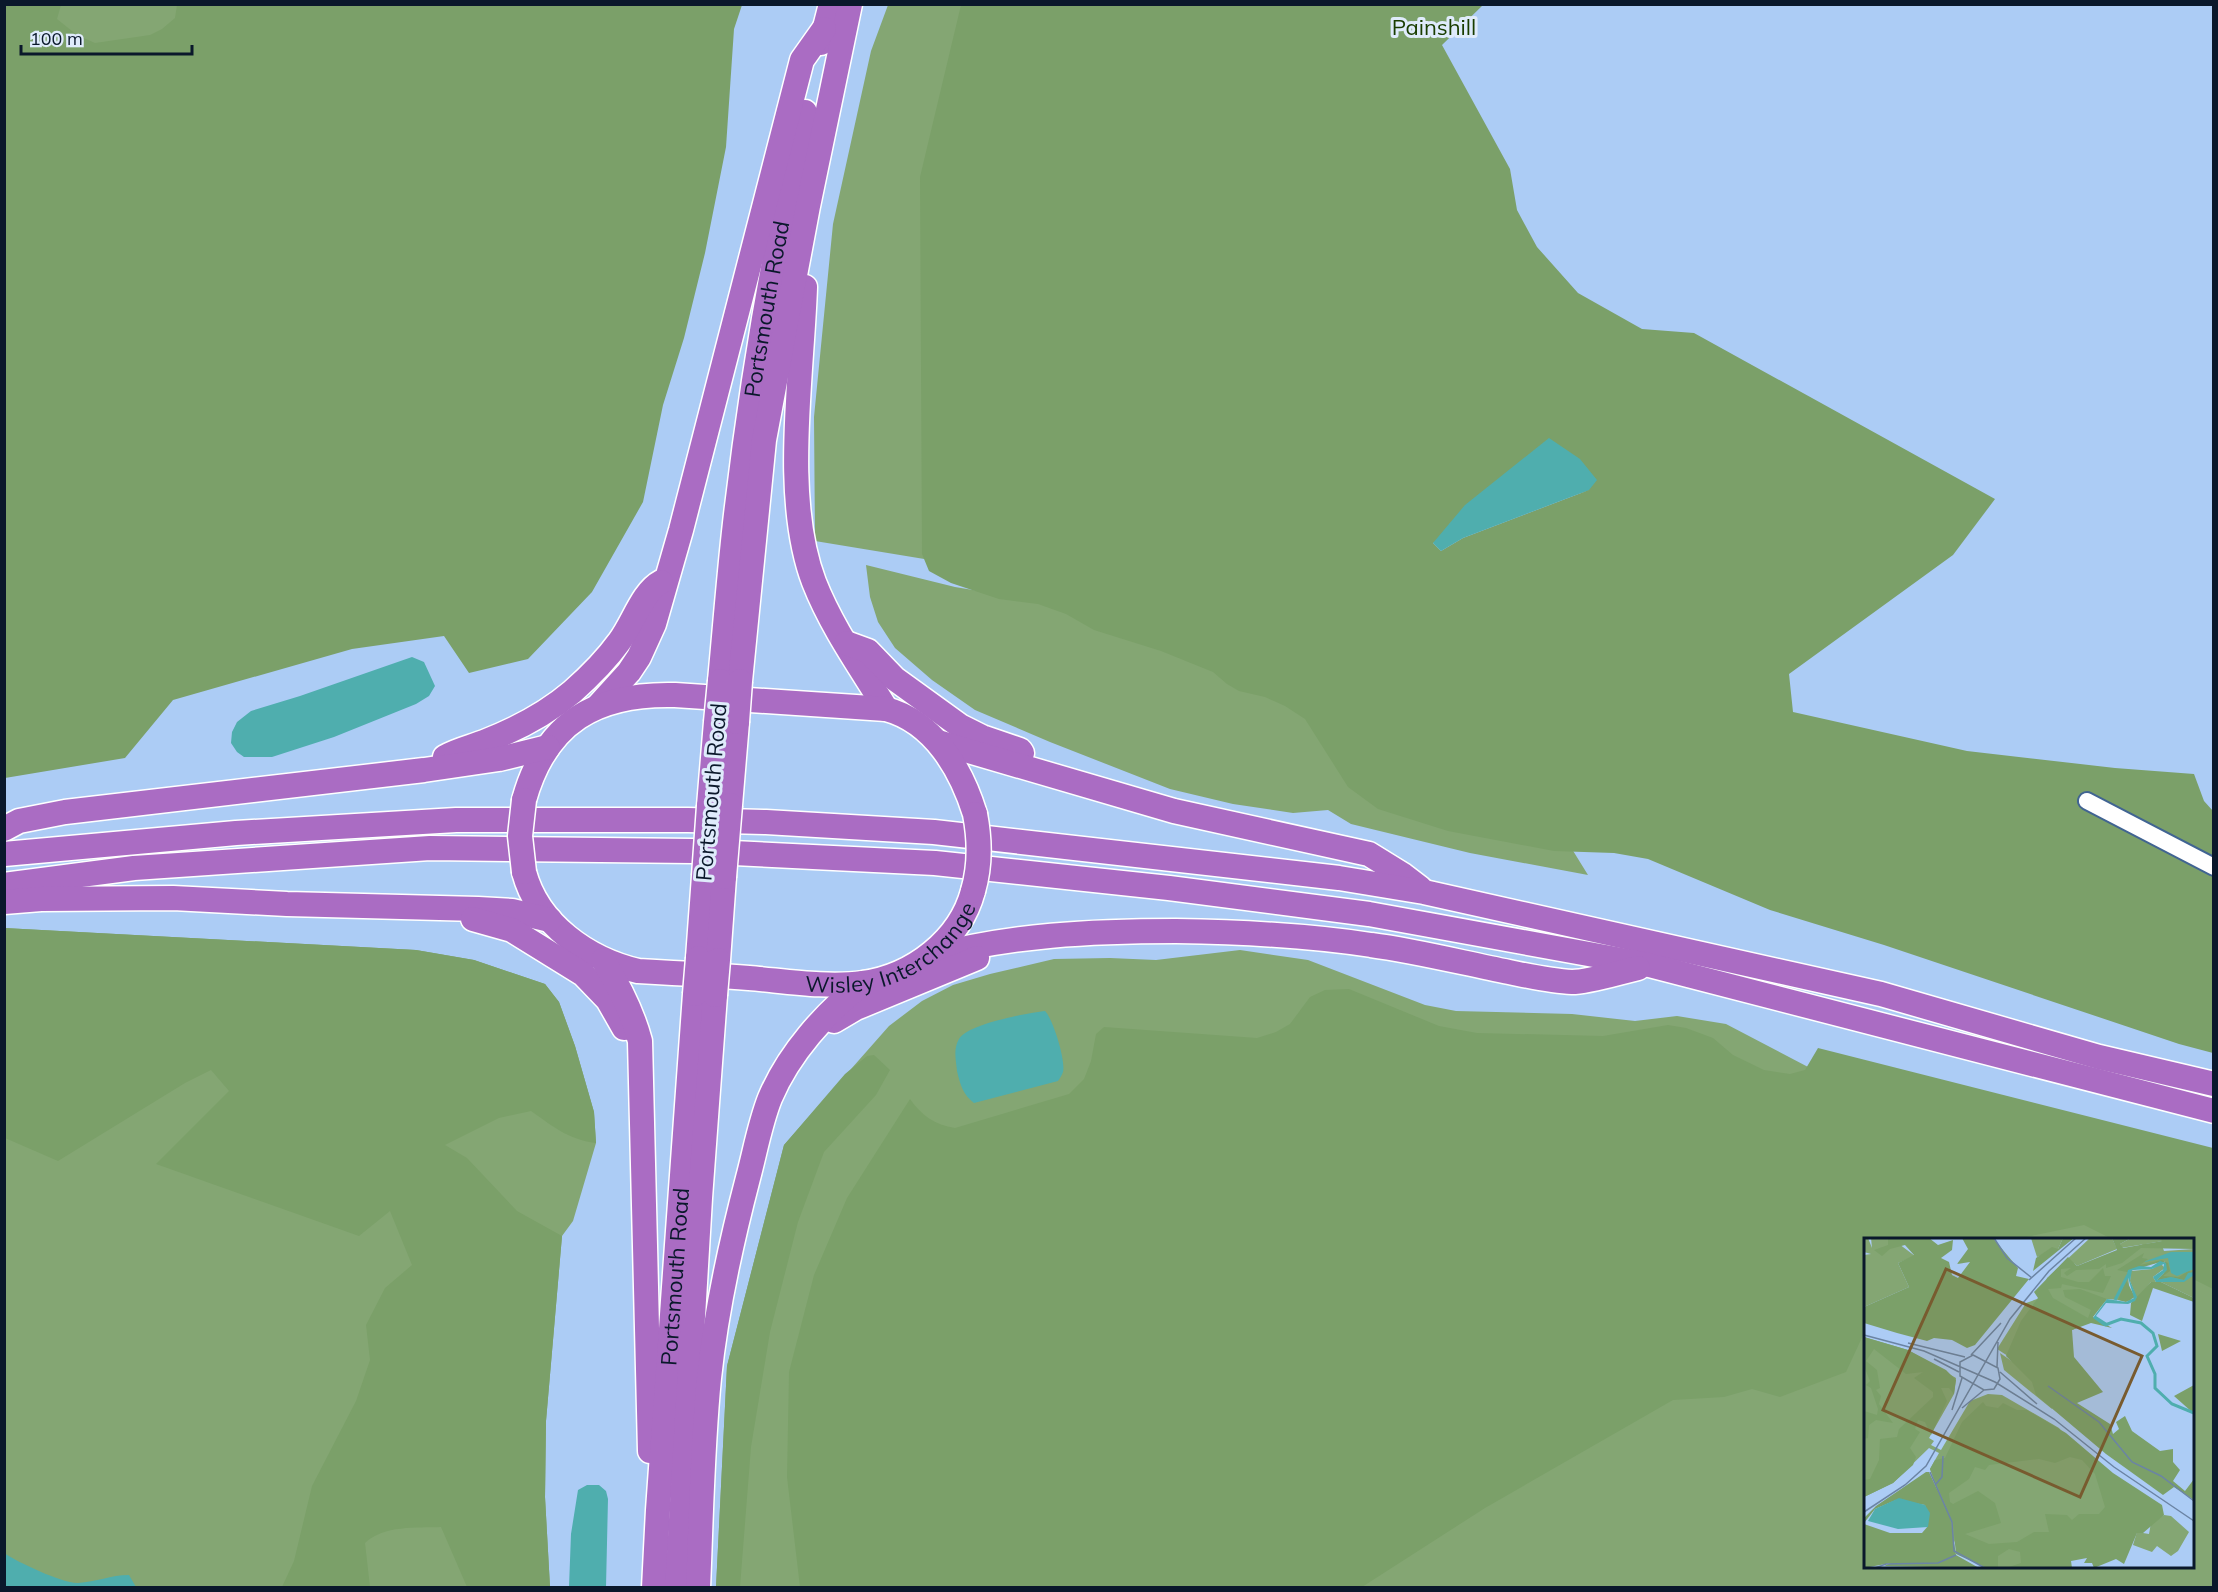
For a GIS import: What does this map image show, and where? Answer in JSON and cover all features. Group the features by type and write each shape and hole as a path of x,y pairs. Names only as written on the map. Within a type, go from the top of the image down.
{"highway":[{"name":"Portsmouth Road","path":"654,1587 658,1510 705,995 727,722 735,522 767,300 786,192 831,4"},
{"name":"Portsmouth Road","path":"730,681 764,440 808,206 850,4"},
{"path":"599,705 629,672 644,648 654,624 681,530 802,60 824,29"},
{"path":"808,206 804,327 799,387 798,503 800,523 813,580 843,642 886,709"},
{"path":"424,770 451,754 509,732 539,715 570,693 619,643 631,626 650,588 665,580"},
{"path":"843,642 868,651 895,679 960,726 982,737 1020,750 1037,770"},
{"name":"Wisley Interchange","path":"645,694 886,709 908,717 938,742 951,758 965,784 975,814 980,855 978,873 971,900 955,928 929,957 889,976 863,983 816,983 639,971 603,960 568,938 536,902 524,872 520,836 528,785 548,747 568,725 599,705 645,694"},
{"path":"938,742 1174,811 1369,854 1403,875 1424,892"},
{"path":"4,829 19,821 110,806 424,770 499,759 548,747"},
{"path":"4,854 236,833 456,820 688,820 766,822 934,832 1339,878 1424,892 1881,994 2099,1057 2214,1084"},
{"path":"4,885 134,868 430,848 693,851 935,863 1169,888 1369,914 1649,965 2214,1111"},
{"path":"4,902 41,899 173,898 512,911 550,920"},
{"path":"455,909 475,920 512,930 583,974 608,1000 624,1028 640,1041"},
{"path":"929,957 972,946 1041,936 1149,931 1297,936 1407,950 1492,969 1573,982 1649,965"},
{"path":"813,1032 856,1008 882,997 973,959 1010,952 1041,936"},
{"path":"603,960 622,992 640,1041 648,1415 650,1460 658,1510"},
{"path":"698,1587 700,1504 710,1376 732,1239 770,1099 789,1063 830,1010 863,983"},
{"name":"Portsmouth Road","path":"677,1587 699,1209 705,995"}],"street":[{"path":"2086,801 2214,867"}],"shaded area":[{"path":"4,5 257,5 75,81"},
{"path":"888,5 1324,5 985,569 815,541 814,417 833,224 871,51"},
{"path":"1549,438 1580,459 1597,480 1589,490 1463,538 1441,551 1433,543 1465,505"},
{"path":"866,565 955,587 1189,626 1468,681 1588,875 1470,853 1351,824 1328,810 1293,813 1233,804 1170,789 975,710 932,680 895,648 878,622 870,597"},
{"path":"412,657 424,662 435,686 429,696 416,704 334,737 272,757 244,757 231,743 232,732 237,722 251,711"},
{"path":"4,928 416,950 474,960 545,984 559,1002 575,1046 594,1112 596,1143 573,1221 562,1236 546,1421 545,1497 550,1587 5,1587"},
{"path":"1240,950 1308,960 1425,1005 1456,1011 1572,1014 1635,1021 1677,1016 1726,1024 1976,1155 2151,1238 1864,1238 1864,1568 2194,1568 2194,1238 2213,1212 2213,1587 716,1588 727,1366 784,1145 889,1026 922,1001 953,985 1054,959 1156,960"},
{"path":"1045,1011 1055,1031 1063,1059 1063,1072 1058,1081 974,1103 970,1100 961,1085 957,1071 955,1051 959,1039 964,1034 985,1024"},
{"path":"587,1485 599,1485 606,1491 608,1499 606,1587 569,1587 571,1534 578,1490"},
{"path":"4,1553 19,1562 62,1580 78,1583 129,1575 136,1587 5,1587"}],"green space":[{"path":"5,4 61,5 57,19 77,35 95,43 150,35 175,18 177,5 742,5 734,29 726,147 705,253 684,338 663,405 643,502 592,592 528,659 469,673 444,636 352,649 173,700 125,758 5,778"},
{"name":"Painshill","path":"961,5 1483,5 1442,45 1510,169 1517,210 1537,247 1578,293 1642,329 1694,333 1995,499 1953,555 1789,674 1793,712 1967,751 2115,768 2194,774 2204,801 2213,811 2213,1053 2179,1044 1884,945 1770,910 1648,859 1614,853 1554,851 1448,831 1378,809 1348,787 1305,719 1285,706 1265,697 1239,691 1213,672 1161,651 1094,630 1066,614 1038,604 999,599 951,583 929,571 922,554 920,177","holes":["1589,490 1463,538 1441,551 1433,543"]},
{"path":"4,928 416,950 474,960 545,984 559,1002 575,1046 594,1112 596,1143 577,1139 531,1111 499,1118 445,1145 467,1158 517,1211 562,1236 546,1421 545,1497 550,1587 467,1587 441,1527 391,1530 365,1543 370,1587 282,1587 294,1561 312,1486 356,1401 370,1360 366,1325 385,1288 412,1265 390,1211 359,1236 156,1164 229,1091 211,1070 185,1083 58,1161 5,1138"},
{"path":"1349,989 1439,1026 1477,1033 1603,1036 1668,1025 1686,1028 1713,1038 1733,1055 1764,1070 1790,1074 1805,1070 1818,1048 2213,1148 2213,1289 2194,1280 2194,1238 2110,1238 2084,1225 2022,1238 1864,1238 1864,1333 1846,1372 1780,1397 1752,1389 1724,1397 1673,1400 1485,1508 1362,1587 800,1587 787,1477 789,1372 814,1275 847,1198 910,1099 929,1118 955,1128 1069,1094 1084,1079 1091,1061 1096,1034 1104,1027 1257,1038 1276,1032 1290,1024 1310,997 1325,990"},
{"path":"874,1055 890,1070 876,1095 824,1152 798,1222 770,1332 751,1447 740,1587 716,1587 727,1366 784,1145 845,1074 867,1056"}]}
